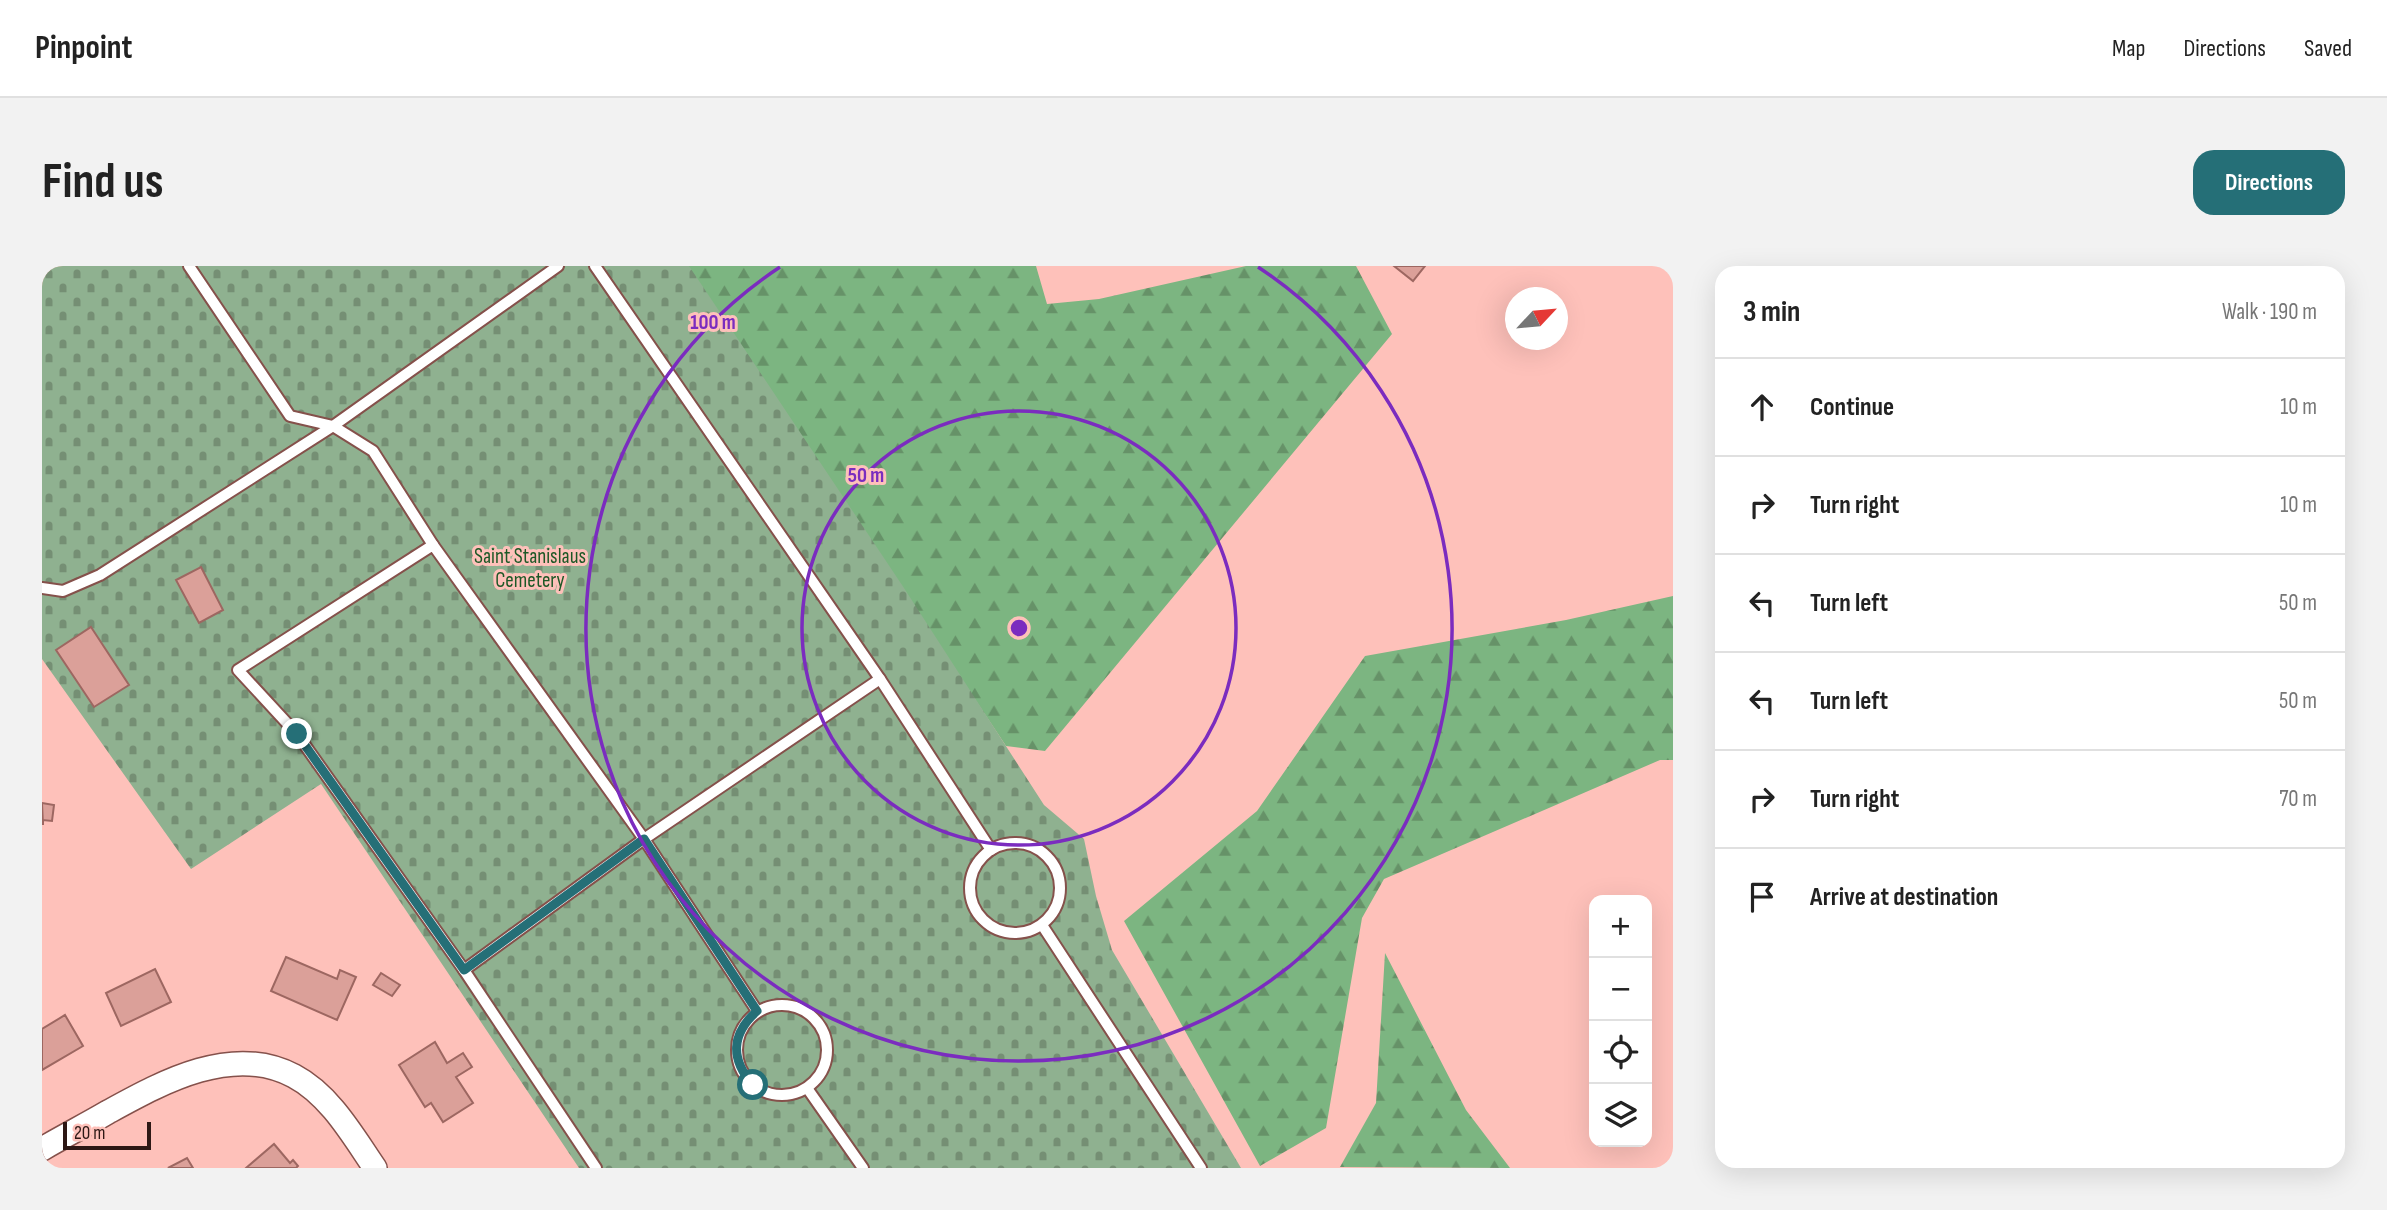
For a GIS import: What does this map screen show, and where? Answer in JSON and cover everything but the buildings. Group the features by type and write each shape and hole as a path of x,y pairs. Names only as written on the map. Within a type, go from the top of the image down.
{"street":[{"path":"42,1149 161,1083 210,1068 248,1065 279,1070 308,1085 347,1127 375,1168"}],"lane":[{"path":"189,266 290,416 333,426 373,451 433,545 644,839 757,1011"},
{"path":"42,589 64,591 100,575 333,426 558,266"},
{"path":"595,266 880,679 991,850"},
{"path":"433,545 238,670 297,734 464,970 596,1168"},
{"path":"464,970 644,839 880,679"},
{"path":"1020,843 1048,856 1056,869 1060,892 1052,914 1042,925 1015,933 988,924 979,914 972,901 971,887 980,860 991,850 1005,844 1020,843"},
{"path":"1042,925 1201,1168"},
{"path":"788,1004 815,1018 824,1032 827,1047 825,1063 819,1077 807,1088 794,1094 766,1092 753,1085 744,1074 736,1047 739,1033 746,1021 757,1011 772,1005 788,1004"},
{"path":"807,1088 863,1168"}],"green space":[{"name":"Saint Stanislaus Cemetery","path":"42,266 689,266 902,585 1044,805 1084,839 1096,896 1112,950 1241,1168 579,1168 321,784 191,869 42,659"},
{"path":"687,266 1036,266 1047,304 1099,299 1246,266 1356,266 1392,334 1045,751 1006,746"},
{"path":"1673,596 1673,760 1660,760 1384,879 1362,918 1326,1128 1260,1166 1124,921 1257,811 1365,656 1566,620"},
{"path":"1385,953 1466,1110 1510,1168 1340,1167 1376,1103"}],"route":[{"path":"297,734 464,970 644,839 757,1011 746,1021 739,1033 736,1047 738,1061 753,1085"}]}
